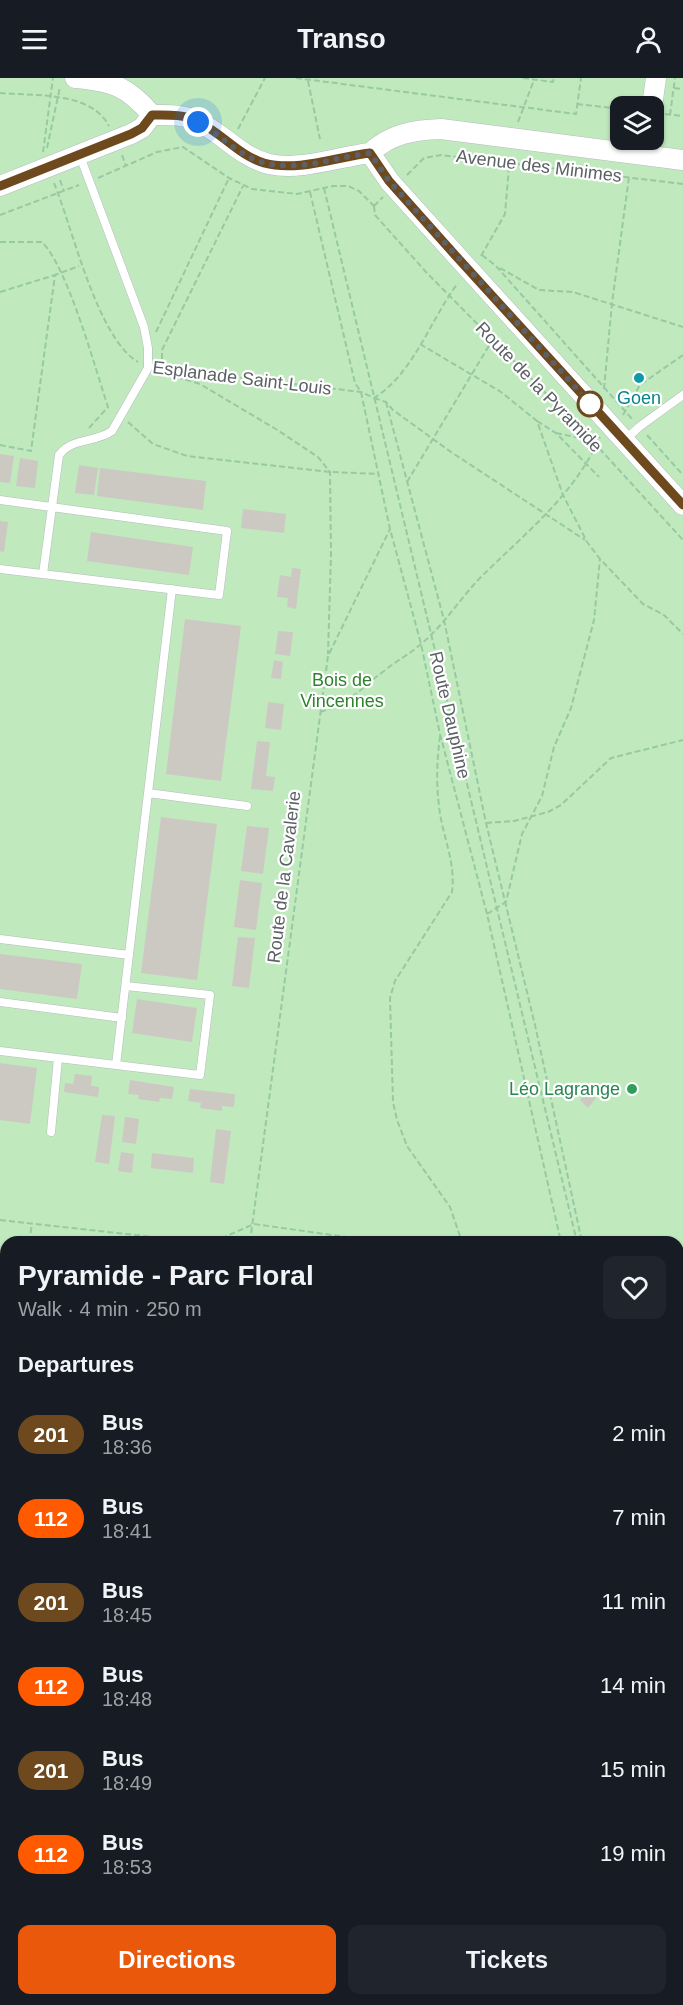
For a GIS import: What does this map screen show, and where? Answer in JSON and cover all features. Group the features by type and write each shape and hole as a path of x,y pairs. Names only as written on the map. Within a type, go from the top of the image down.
{"street":[{"path":"654,96 657,78"},
{"path":"67,82 121,87 133,93 152,115 175,115 198,122 244,155 276,165 308,164 370,153"},
{"path":"0,186 142,128 152,115"},
{"name":"Avenue des Minimes","path":"370,153 383,141 414,130 441,129 610,144"},
{"name":"Avenue des Minimes","path":"655,150 683,160"},
{"name":"Route de la Pyramide","path":"370,153 389,181 476,263 620,427 683,505"}],"lane":[{"path":"43,574 59,455 65,447 76,441 105,436 122,416 148,368 148,348 144,327 80,155"},
{"path":"620,427 639,427 683,395"},
{"path":"0,500 227,531 219,595 0,569"},
{"path":"116,1065 172,590"},
{"path":"148,793 247,806"},
{"path":"0,939 129,955"},
{"path":"0,1051 200,1074 210,995 126,986"},
{"path":"0,1002 122,1018"},
{"path":"51,1132 58,1058"}],"path":[{"path":"53,78 43,150 49,147 58,98 67,82"},
{"path":"238,129 265,78"},
{"path":"296,78 576,114 581,78"},
{"path":"522,78 553,82 554,78"},
{"path":"675,78 670,115 683,116"},
{"path":"307,79 320,139"},
{"path":"516,128 534,80"},
{"path":"674,88 683,89"},
{"path":"0,93 58,98 96,109 110,128"},
{"path":"577,104 610,108"},
{"path":"97,178 173,147"},
{"path":"121,152 126,166"},
{"name":"Avenue des Minimes","path":"403,179 421,160 431,155 509,161 683,184"},
{"path":"374,398 389,388 420,344 449,294 476,263 505,214 509,161"},
{"path":"59,177 64,190"},
{"path":"604,389 612,303 622,246 629,177"},
{"path":"148,348 229,178"},
{"name":"Esplanade Saint-Louis","path":"53,179 80,266 118,342 132,359 148,368 361,392 386,402"},
{"path":"0,215 82,184"},
{"path":"162,368 162,350 243,185"},
{"name":"Route Dauphine","path":"324,188 576,1236"},
{"name":"Route Dauphine","path":"310,192 355,383 361,392 390,529 422,644 440,734 487,914 560,1236"},
{"name":"Route de la Pyramide","path":"385,196 374,206 375,215 588,436 683,540"},
{"path":"0,242 42,242 50,250 62,273 108,407 76,441"},
{"path":"476,263 496,266 539,290 573,292 683,327"},
{"path":"1,293 80,266"},
{"path":"496,266 604,389 620,427"},
{"path":"0,445 31,451 55,275"},
{"path":"407,482 493,339"},
{"path":"420,344 501,392 537,421 556,432 599,477"},
{"path":"620,427 640,385 683,355"},
{"path":"177,377 200,384 279,431 318,457 330,472 332,554 328,656"},
{"path":"386,402 432,439 587,542"},
{"path":"386,402 444,620 486,823 506,902 581,1236"},
{"path":"122,416 153,444 187,456 330,472 378,474"},
{"path":"537,421 563,495 587,542 643,604 664,615 683,634"},
{"path":"620,427 639,427 683,475"},
{"path":"320,712 357,696 384,671 422,644 484,574 524,534 548,516 587,464 601,434 575,436 556,432"},
{"name":"Route de la Cavalerie","path":"251,1236 328,656 390,529"},
{"path":"487,914 506,902 522,834 542,796 555,747 571,708 594,620 600,559"},
{"path":"440,734 437,765 439,805 452,862 452,892 395,981 392,989 390,1028 393,1102 407,1146 450,1207 460,1236"},
{"path":"486,823 532,817 561,805 611,758 683,740"},
{"path":"0,1220 143,1236"},
{"path":"30,1236 32,1224"},
{"path":"227,1236 254,1224 339,1236"}],"green space":[{"name":"Bois de Vincennes","path":"0,78 683,78 683,1236 0,1236"}],"building":[{"path":"0,454 14,456 10,483 0,482"},
{"path":"20,458 38,461 35,488 16,486"},
{"path":"79,465 98,468 94,495 75,493"},
{"path":"100,468 206,481 203,510 97,496"},
{"path":"243,509 286,514 284,533 241,528"},
{"path":"0,521 8,522 4,552 0,551"},
{"path":"91,532 193,547 189,575 87,561"},
{"path":"292,568 301,569 296,609 287,607 288,598 277,597 280,575 291,577"},
{"path":"185,619 241,626 221,781 166,774"},
{"path":"278,631 293,632 290,656 275,654"},
{"path":"274,660 283,662 281,679 271,678"},
{"path":"268,702 284,704 281,730 265,728"},
{"path":"257,741 270,742 266,776 275,777 273,791 251,789"},
{"path":"161,817 217,824 197,980 141,973"},
{"path":"247,826 269,828 263,874 241,871"},
{"path":"240,880 262,883 256,930 234,927"},
{"path":"238,937 255,938 249,988 232,986"},
{"path":"0,954 82,964 77,999 0,989"},
{"path":"137,999 197,1008 192,1042 132,1033"},
{"path":"0,1063 37,1068 30,1124 0,1120"},
{"path":"75,1074 92,1076 91,1086 99,1087 98,1097 64,1092 65,1083 73,1084"},
{"path":"130,1080 174,1087 172,1099 160,1098 159,1102 138,1099 139,1095 128,1094"},
{"path":"190,1089 235,1094 234,1107 222,1106 222,1111 200,1108 201,1103 188,1101"},
{"path":"587,1091 596,1098 588,1108 580,1100"},
{"path":"102,1115 115,1116 109,1164 95,1162"},
{"path":"125,1117 139,1119 136,1144 122,1142"},
{"path":"216,1129 231,1131 224,1184 210,1182"},
{"path":"121,1152 134,1154 132,1173 118,1171"},
{"path":"152,1153 194,1158 193,1173 151,1168"}],"bus line":[{"name":"201","path":"0,186 131,134 142,128 152,115 184,116 217,134 244,155 267,164 294,166 370,153 389,181 683,505"}],"place":[{"name":"Goen","path":"639,378"},
{"name":"Léo Lagrange","path":"632,1089"}],"route":[{"path":"198,122 244,155 267,164 294,166 370,153 389,181 595,409 590,404"}]}
